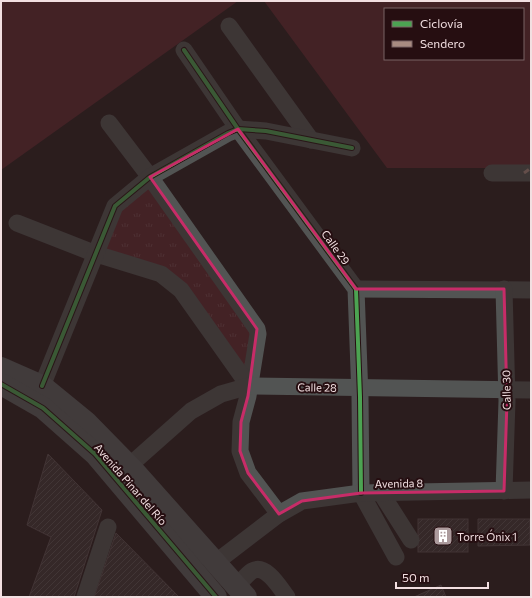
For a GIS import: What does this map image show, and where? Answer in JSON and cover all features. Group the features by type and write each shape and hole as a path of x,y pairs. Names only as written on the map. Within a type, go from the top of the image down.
{"main road":[{"name":"Avenida Pinar del Río","path":"1,368 42,386 86,422 132,469 241,592"},
{"name":"Avenida Pinar del Río","path":"1,384 43,408 95,454 216,597"}],"street":[{"path":"229,26 311,140"},
{"name":"Calle 29","path":"184,50 238,129 356,289"},
{"path":"109,123 150,177 257,329 258,334 249,391 241,422 240,451 248,473 279,514"},
{"path":"42,386 115,206 150,177 228,133 238,129 266,131 352,148"},
{"path":"492,173 531,173"},
{"path":"17,222 96,254 161,274 180,290 249,391"},
{"path":"396,557 361,493 360,392 356,289 531,290"},
{"name":"Calle 30","path":"504,289 506,395 504,492"},
{"name":"Calle 28","path":"506,395 531,390"},
{"name":"Calle 28","path":"132,469 195,417 249,391 506,395 531,401"},
{"name":"Avenida 8","path":"215,563 279,514 302,502 361,493 504,492 531,490"},
{"path":"381,493 411,540"},
{"path":"86,597 108,527"},
{"path":"241,592 252,571 262,570 267,573 288,597"}],"highlighted area":[{"path":"238,129 356,289 504,289 507,401 504,491 361,493 302,501 279,514 248,473 240,451 241,422 248,396 257,329 150,177"}],"green space":[{"path":"1,1 238,1 1,170"},
{"path":"264,1 531,1 531,168 387,168"},
{"path":"149,183 254,330 246,379 184,287 101,251 119,209"}],"building":[{"path":"48,454 102,510 74,597 29,597 51,537 27,525"},
{"name":"Torre Ónix 1","path":"418,519 468,519 468,552 418,552"},
{"path":"478,519 530,519 530,545 478,546"},
{"path":"116,533 179,597 94,597"},
{"path":"441,585 446,597 414,597"}],"marked path":[{"path":"524,173 531,168"}],"cycle path":[{"path":"184,50 238,129 356,289 360,397 361,493"},
{"path":"42,386 115,206 150,177 228,133 238,129 266,131 352,148"},
{"path":"1,384 43,408 95,454 216,597"}],"place":[{"name":"Torre Ónix 1","path":"443,536"}]}
